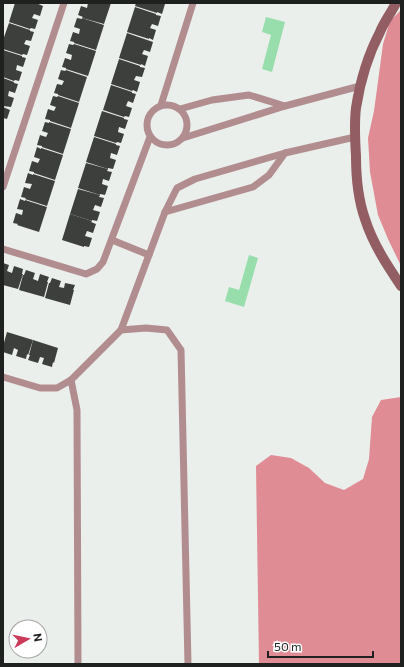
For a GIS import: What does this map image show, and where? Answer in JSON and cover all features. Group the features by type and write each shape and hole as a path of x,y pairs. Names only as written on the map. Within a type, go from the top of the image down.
{"street":[{"path":"396,3 380,32 369,58 360,86 356,108 355,137 356,176 364,219 374,243 401,286"}],"lane":[{"path":"3,187 64,3"},
{"path":"161,105 193,3"},
{"path":"183,138 285,106 360,86"},
{"path":"180,109 212,100 249,96 285,106"},
{"path":"168,104 180,109 185,114 188,127 183,138 172,145 166,146 150,137 147,125 148,119 155,109 161,105 168,104"},
{"path":"3,249 86,274 97,269 103,262 112,240 150,137"},
{"path":"3,377 40,388 57,388 71,380 121,330 165,212 177,188 195,179 285,153 355,137"},
{"path":"165,212 253,187 269,175 285,153"},
{"path":"112,240 149,255"},
{"path":"121,330 146,328 167,330 181,350 188,664"},
{"path":"71,380 77,410 78,664"}],"shaded area":[{"path":"401,10 401,266 378,215 370,172 368,138 374,111 383,44 390,21"},
{"path":"266,17 285,22 272,72 262,69 271,35 262,32"},
{"path":"249,255 258,258 244,307 225,301 229,287 239,290"},
{"path":"401,397 401,664 259,664 256,466 271,455 291,458 309,468 325,483 344,490 363,479 369,459 372,417 381,400"}],"building":[{"path":"15,3 36,3 43,6 40,16 34,14 32,18 38,20 35,29 30,29 9,22"},
{"path":"88,3 111,3 104,24 82,18 83,17 78,15 81,6 87,8"},
{"path":"136,3 165,4 162,14 135,6"},
{"path":"135,7 161,16 158,26 152,24 150,28 156,30 153,40 127,32"},
{"path":"77,18 82,18 104,25 96,50 70,41 73,32 79,34 80,29 74,27"},
{"path":"9,23 34,32 31,41 26,40 24,44 30,46 27,55 22,55 3,49 3,40"},
{"path":"127,33 153,42 150,52 144,50 142,54 148,56 145,66 119,58"},
{"path":"69,44 74,44 96,51 88,76 62,67 65,58 71,60 72,55 66,53"},
{"path":"3,50 26,58 23,67 17,65 16,70 22,72 19,81 14,81 3,77"},
{"path":"119,59 145,68 142,77 136,76 134,80 140,82 137,92 111,84"},
{"path":"61,70 66,70 87,77 79,102 54,93 57,84 62,85 64,81 58,79"},
{"path":"3,78 18,84 15,93 9,91 8,96 14,98 11,107 3,106"},
{"path":"111,85 136,94 133,103 128,101 126,106 132,108 129,117 124,117 103,110"},
{"path":"53,96 58,96 79,103 71,128 45,119 48,109 54,111 56,107 50,105"},
{"path":"3,107 10,110 7,119 3,118"},
{"path":"102,111 128,120 125,129 119,127 118,132 124,134 121,143 116,143 94,136"},
{"path":"45,122 71,129 63,154 37,145 40,135 46,137 48,133 42,131"},
{"path":"94,137 120,146 117,155 111,153 110,158 116,160 113,169 108,169 86,162"},
{"path":"37,147 63,155 55,180 29,171 32,161 38,163 40,159 34,157"},
{"path":"86,163 108,169 107,171 112,172 109,181 103,179 102,184 108,186 105,195 100,195 78,188"},
{"path":"28,173 55,181 47,206 21,197 24,187 30,189 32,184 25,183"},
{"path":"78,189 100,195 99,197 104,198 101,207 95,205 93,210 100,212 97,221 92,221 70,214"},
{"path":"20,199 47,207 39,232 13,223 16,213 22,215 23,210 17,209"},
{"path":"70,214 92,221 91,222 96,224 93,233 87,231 85,236 92,238 89,247 84,247 62,240"},
{"path":"3,263 9,265 7,271 12,273 14,266 23,269 23,274 18,289 3,285"},
{"path":"26,270 35,273 33,279 38,281 40,274 49,277 44,297 19,290"},
{"path":"52,278 61,281 59,287 64,288 65,283 75,285 70,305 45,298"},
{"path":"7,332 33,340 26,359 16,356 18,350 14,348 12,355 3,352"},
{"path":"33,340 58,348 52,367 42,364 44,358 40,357 38,363 28,360"}]}
